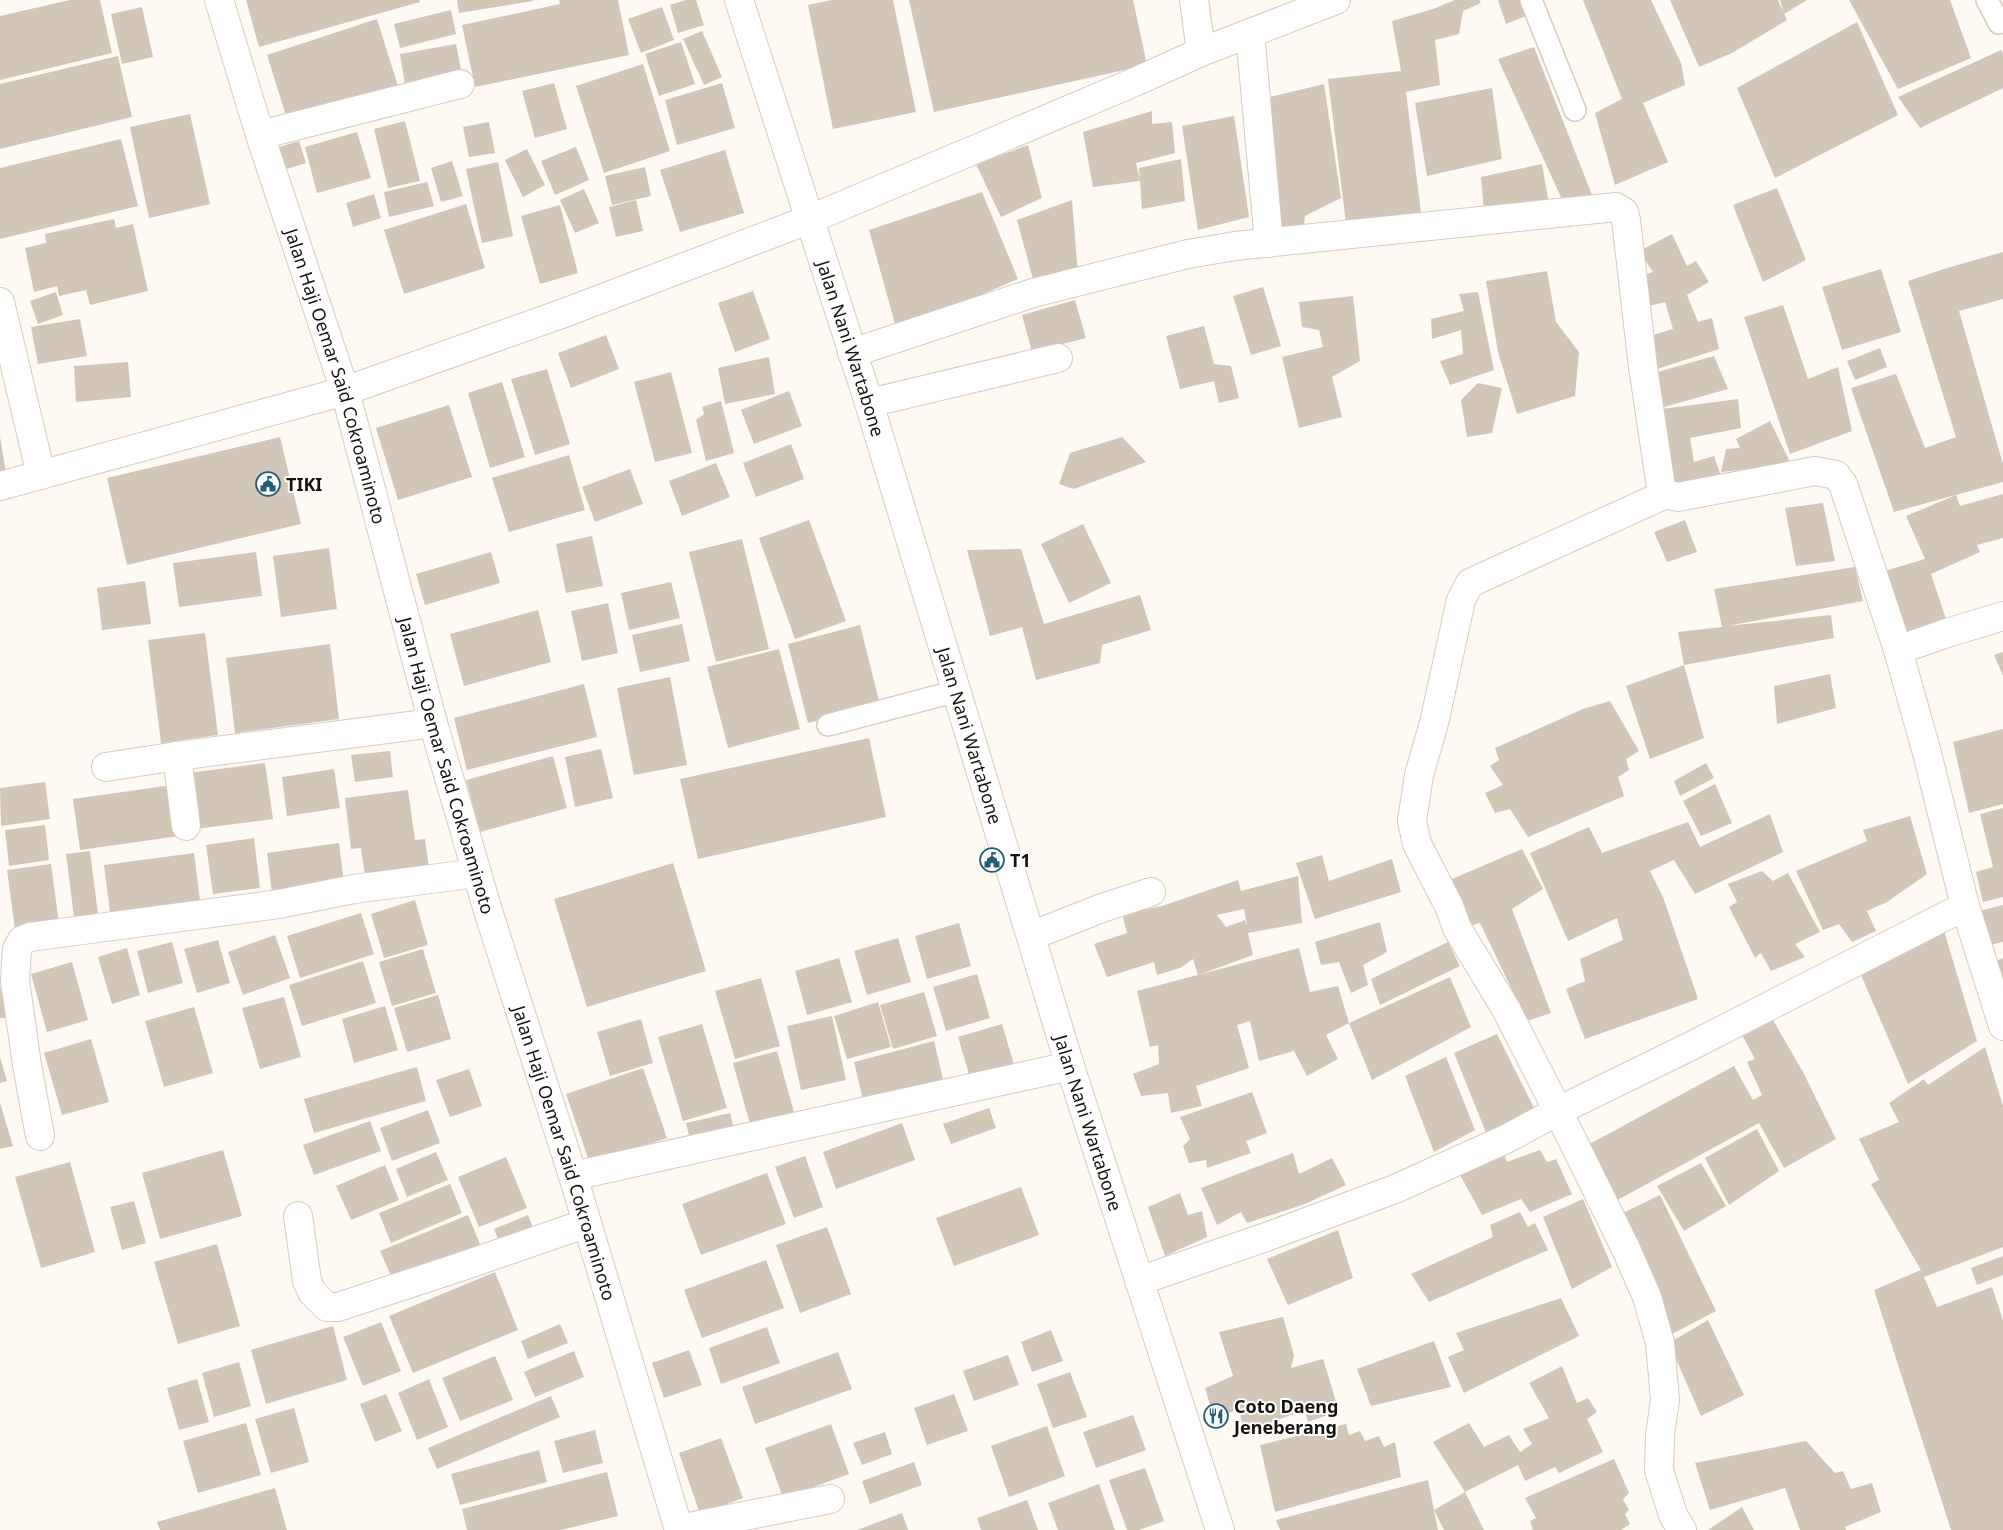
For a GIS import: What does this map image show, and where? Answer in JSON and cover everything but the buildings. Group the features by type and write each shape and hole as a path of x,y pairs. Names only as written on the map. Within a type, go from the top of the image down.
{"street":[{"name":"Jalan Haji Oemar Said Cokroaminoto","path":"218,0 260,135 345,391 432,723 477,873 573,1176 679,1529"},
{"name":"Jalan Nani Wartabone","path":"739,0 958,690 1070,1066 1220,1530"},
{"path":"1194,0 1201,52"},
{"path":"0,486 345,391 564,313 808,220 1080,106 1201,52 1336,0"},
{"path":"1250,33 1269,243"},
{"path":"260,135 460,84"},
{"path":"852,353 1033,292 1188,254 1235,246 1616,207 1624,212 1626,220 1658,473 1661,487 1666,494"},
{"path":"0,302 41,475"},
{"path":"868,403 1058,358"},
{"path":"1682,1530 1673,1515 1659,1470 1660,1435 1665,1400 1660,1343 1647,1297 1626,1249 1506,1009 1457,928 1449,906 1416,844 1412,821 1419,775 1434,723 1461,600 1470,583 1666,494 1678,497 1815,471 1836,475 1844,484 1898,650 1927,753 1965,906 2003,1026"},
{"path":"1898,650 2003,616"},
{"path":"106,767 432,723"},
{"path":"177,756 186,826"},
{"path":"40,1136 27,1065 15,980 16,949 22,940 30,937 270,906 354,889 477,873"},
{"path":"1031,936 1102,908 1151,892"},
{"path":"1140,1281 1395,1189 1506,1139 1965,906"},
{"path":"573,1176 1070,1066"},
{"path":"298,1216 307,1281 312,1292 327,1307 338,1307 587,1223"},
{"path":"679,1529 830,1499"}],"lane":[{"path":"1531,0 1574,110"},
{"path":"1988,0 1999,24"},
{"path":"828,725 958,690"}],"place":[{"name":"TIKI","path":"268,484"},
{"name":"T1","path":"992,860"},
{"name":"Coto Daeng Jeneberang","path":"1216,1416"}]}
